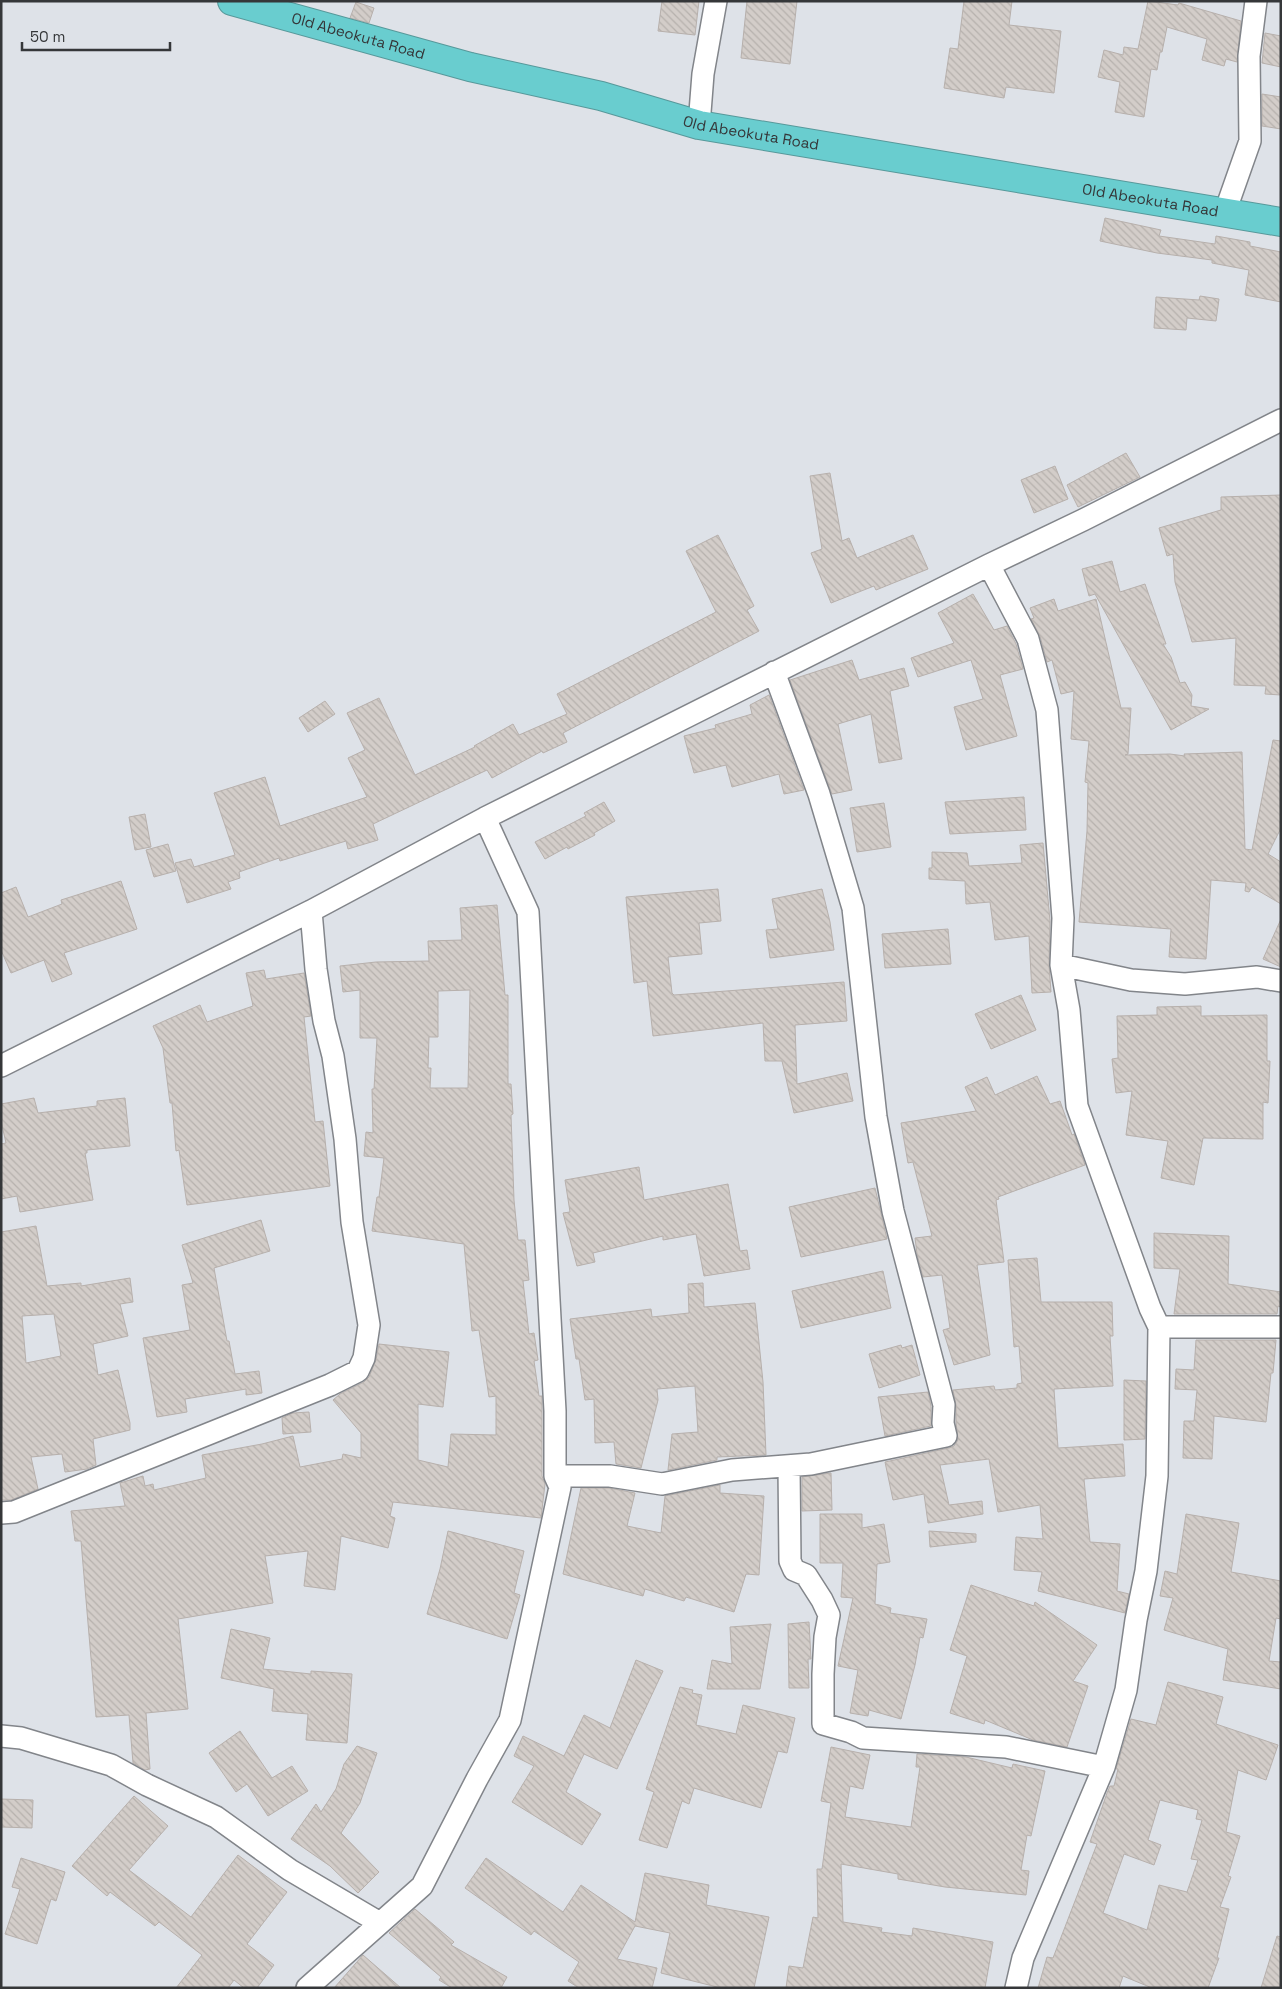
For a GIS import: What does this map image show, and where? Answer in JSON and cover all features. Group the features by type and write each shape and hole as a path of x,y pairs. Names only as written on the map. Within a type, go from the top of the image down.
{"highway":[{"name":"Old Abeokuta Road","path":"232,1 470,67 601,96 699,125 1281,222"}],"street":[{"path":"699,125 703,74 716,1"},
{"path":"1225,212 1250,141 1249,56 1256,1"},
{"path":"1,1066 311,911 485,818 774,672 1281,420"},
{"path":"988,565 1028,639 1048,710 1063,918 1061,965 1069,1010 1077,1106 1150,1308 1159,1327 1157,1476 1146,1571 1136,1620 1126,1690 1104,1767 1023,1958 1016,1988"},
{"path":"556,1476 610,1476 662,1484 732,1470 811,1464 946,1436 943,1424 944,1405 928,1339 906,1265 889,1192 876,1117 852,908 819,794 774,672"},
{"path":"307,1988 422,1886 477,1779 510,1720 560,1487 556,1476 555,1411 528,912 485,818"},
{"path":"1,1513 14,1512 92,1482 330,1385 358,1371 364,1358 369,1325 352,1222 344,1130 333,1056 324,1021 316,969 311,911"},
{"path":"1061,965 1131,980 1185,984 1257,977 1281,981"},
{"path":"1159,1327 1281,1327"},
{"path":"789,1466 790,1561 794,1570 806,1575 829,1615 825,1637 823,1724 851,1732 863,1738 1006,1747 1104,1767"},
{"path":"1,1736 21,1738 111,1765 147,1786 216,1817 290,1870 380,1923"}],"building":[{"path":"662,1 699,1 695,35 658,31"},
{"path":"747,1 797,1 790,64 741,58"},
{"path":"964,1 1012,1 1009,25 1061,31 1054,93 1006,87 1004,98 944,88 950,48 958,49"},
{"path":"1148,1 1178,5 1179,3 1241,21 1237,62 1226,59 1224,66 1202,60 1207,39 1167,27 1157,70 1151,69 1144,117 1115,112 1120,82 1098,77 1104,50 1123,55 1124,47 1138,49"},
{"path":"356,2 374,8 369,23 350,18"},
{"path":"1265,33 1281,36 1281,67 1262,63"},
{"path":"1262,94 1281,97 1281,129 1262,126"},
{"path":"1105,218 1161,230 1159,236 1215,244 1216,236 1250,242 1250,246 1281,252 1281,302 1245,295 1249,270 1212,263 1212,260 1157,253 1100,241"},
{"path":"1200,296 1219,299 1216,321 1187,318 1186,330 1154,328 1156,297 1199,300"},
{"path":"1126,453 1140,477 1078,507 1067,485"},
{"path":"1055,466 1068,499 1034,513 1021,480"},
{"path":"830,473 842,541 849,538 857,558 913,535 928,569 876,590 874,586 831,603 811,553 822,549 810,476"},
{"path":"1281,495 1281,695 1265,694 1266,686 1234,685 1236,638 1192,642 1175,582 1173,554 1167,556 1159,528 1221,510 1221,497"},
{"path":"718,535 754,606 747,610 759,631 563,733 567,742 543,753 542,751 492,778 487,770 373,824 378,840 348,849 346,841 280,861 279,858 239,872 240,878 228,882 231,889 187,903 175,863 191,859 194,867 235,855 214,793 265,777 280,826 367,797 348,758 365,750 347,713 379,698 415,775 475,747 513,724 519,735 567,714 557,694 716,612 686,551"},
{"path":"1112,561 1120,592 1145,584 1166,644 1163,644 1171,657 1180,683 1185,682 1192,695 1191,706 1209,709 1171,730 1095,594 1089,596 1082,569"},
{"path":"973,594 994,630 1007,626 1016,644 1023,669 1000,675 1017,736 966,750 954,707 983,699 971,660 918,677 911,658 954,643 938,613"},
{"path":"1054,599 1058,611 1096,599 1121,708 1131,708 1128,754 1125,755 1170,754 1185,756 1184,754 1242,752 1245,849 1252,850 1273,740 1281,741 1281,828 1268,854 1281,862 1281,904 1252,887 1249,892 1245,891 1246,883 1211,880 1206,959 1169,957 1171,929 1079,922 1087,831 1088,783 1085,782 1089,741 1071,739 1074,691 1061,694 1052,660 1047,662 1040,636 1031,619 1034,618 1030,608"},
{"path":"852,660 859,680 904,668 909,686 890,691 902,759 879,763 871,714 838,724 852,790 832,794 790,680"},
{"path":"769,695 804,790 784,794 779,774 732,787 726,765 694,773 684,736 716,728 715,725 752,714 750,705"},
{"path":"325,701 335,714 308,732 299,718"},
{"path":"1024,797 1026,830 950,834 945,802"},
{"path":"604,802 615,821 594,833 595,835 545,859 535,842 586,816 584,813"},
{"path":"884,803 891,847 857,852 850,808"},
{"path":"145,814 151,847 135,850 129,817"},
{"path":"1043,843 1050,921 1049,965 1051,992 1032,993 1029,936 995,940 990,902 966,904 965,881 929,879 929,868 932,868 932,852 967,853 969,866 1022,863 1020,845"},
{"path":"168,844 176,871 154,877 146,850"},
{"path":"121,881 137,929 64,953 72,974 52,982 44,960 11,973 1,950 1,893 16,887 28,917 62,904 61,900"},
{"path":"718,889 721,921 699,923 702,954 668,957 672,993 674,995 844,982 847,1021 795,1025 797,1084 847,1073 853,1101 794,1113 782,1061 765,1061 763,1023 653,1036 647,981 634,983 626,897"},
{"path":"822,889 834,950 770,958 766,930 778,929 772,899"},
{"path":"497,905 505,995 508,995 508,1084 511,1084 513,1114 511,1115 514,1200 518,1240 525,1240 529,1280 523,1281 529,1334 534,1333 538,1360 534,1361 539,1396 542,1396 542,1476 545,1484 541,1518 393,1502 390,1516 395,1518 388,1548 341,1536 335,1590 304,1586 308,1551 265,1556 273,1603 178,1619 188,1709 146,1713 150,1769 145,1770 133,1763 129,1715 96,1717 81,1541 75,1541 71,1511 125,1506 120,1483 143,1476 145,1486 153,1484 154,1490 206,1478 202,1455 293,1436 300,1467 342,1459 343,1454 361,1458 361,1433 333,1400 340,1394 364,1382 369,1377 376,1360 379,1344 449,1352 443,1407 418,1404 418,1460 448,1467 451,1434 496,1435 496,1396 489,1397 479,1330 472,1331 464,1244 372,1231 384,1158 364,1156 366,1132 373,1133 372,1089 374,1089 377,1038 360,1038 360,990 343,992 340,966 376,962 429,961 428,941 462,940 460,908","holes":["470,990 468,1088 430,1088 431,1068 428,1068 429,1037 438,1037 438,991"]},
{"path":"1281,919 1281,967 1263,959"},
{"path":"948,929 951,964 885,968 882,934"},
{"path":"264,970 266,979 304,973 311,1016 304,1017 315,1122 323,1121 330,1186 187,1205 179,1150 176,1151 172,1103 170,1103 163,1048 153,1026 200,1005 207,1022 253,1006 246,973"},
{"path":"1021,995 1036,1030 991,1049 975,1014"},
{"path":"1201,1006 1201,1016 1267,1015 1267,1061 1270,1061 1268,1103 1263,1102 1263,1139 1203,1138 1194,1185 1161,1178 1168,1141 1126,1135 1132,1091 1116,1093 1112,1059 1118,1058 1117,1016 1157,1015 1157,1007"},
{"path":"1037,1076 1050,1104 1060,1101 1085,1165 998,1197 999,1199 996,1200 1004,1262 977,1265 990,1355 954,1365 943,1330 950,1328 942,1275 923,1277 917,1254 915,1238 932,1236 913,1162 908,1163 901,1123 976,1111 965,1087 987,1077 995,1095"},
{"path":"34,1098 38,1113 97,1106 97,1101 125,1098 130,1146 87,1150 87,1153 85,1153 93,1200 20,1212 17,1196 1,1199 1,1144 6,1143 1,1121 1,1104"},
{"path":"639,1167 644,1200 728,1184 740,1251 747,1250 750,1269 704,1276 696,1234 663,1240 663,1236 593,1253 595,1262 577,1266 563,1213 570,1212 565,1180"},
{"path":"875,1188 887,1239 801,1257 789,1207"},
{"path":"261,1220 270,1251 214,1268 235,1374 259,1371 262,1393 246,1395 246,1389 185,1399 187,1412 157,1417 143,1338 190,1330 182,1285 193,1283 182,1245"},
{"path":"36,1226 47,1286 81,1283 81,1286 130,1278 133,1302 120,1304 128,1336 93,1344 98,1375 118,1370 130,1430 93,1439 96,1465 87,1469 65,1472 62,1454 31,1457 38,1489 11,1500 1,1500 1,1232","holes":["54,1314 61,1356 26,1363 22,1316"]},
{"path":"1154,1233 1229,1236 1228,1284 1281,1292 1281,1307 1278,1306 1277,1314 1174,1314 1180,1269 1154,1268"},
{"path":"1037,1258 1041,1302 1112,1302 1113,1336 1110,1336 1113,1386 1054,1389 1058,1448 1123,1444 1125,1476 1084,1479 1090,1542 1120,1544 1117,1591 1129,1594 1125,1613 1038,1591 1042,1572 1014,1570 1016,1537 1043,1539 1040,1505 998,1512 989,1459 940,1465 949,1505 982,1501 983,1514 928,1523 924,1494 893,1500 885,1462 949,1448 954,1446 958,1440 953,1390 994,1386 995,1390 1017,1388 1017,1384 1022,1383 1019,1346 1014,1347 1008,1260"},
{"path":"883,1271 891,1308 801,1328 792,1291"},
{"path":"703,1283 704,1307 755,1303 763,1382 766,1455 717,1457 717,1460 668,1470 672,1434 698,1432 695,1386 657,1389 658,1400 641,1468 616,1464 614,1442 595,1443 594,1399 585,1400 579,1359 576,1359 570,1319 651,1309 652,1317 689,1313 688,1284"},
{"path":"1196,1340 1276,1340 1266,1422 1214,1416 1212,1459 1183,1458 1184,1421 1194,1421 1197,1390 1175,1389 1176,1369 1194,1370"},
{"path":"901,1345 902,1348 912,1345 920,1375 879,1388 869,1354"},
{"path":"1124,1380 1146,1381 1145,1439 1124,1440"},
{"path":"928,1392 931,1406 931,1426 885,1436 878,1397"},
{"path":"309,1412 311,1432 283,1434 282,1418 293,1413"},
{"path":"831,1473 832,1510 802,1511 802,1477"},
{"path":"720,1485 720,1493 764,1496 759,1575 746,1574 734,1612 686,1597 684,1601 645,1589 643,1596 563,1574 581,1488 609,1488 635,1493 627,1526 661,1533 665,1496"},
{"path":"820,1514 862,1514 862,1528 884,1524 890,1562 877,1564 875,1604 891,1608 890,1613 927,1619 923,1638 920,1637 901,1719 869,1710 868,1716 850,1713 858,1670 838,1666 853,1598 841,1597 843,1563 820,1563"},
{"path":"1186,1514 1239,1523 1231,1572 1281,1581 1281,1619 1276,1618 1269,1661 1281,1662 1281,1689 1223,1680 1228,1649 1164,1630 1173,1598 1160,1596 1165,1571 1177,1574"},
{"path":"448,1531 524,1551 514,1593 520,1595 507,1639 427,1614 440,1569"},
{"path":"929,1531 976,1534 976,1542 930,1547"},
{"path":"971,1585 1034,1606 1035,1602 1097,1645 1073,1681 1088,1686 1067,1747 1033,1740 985,1720 984,1724 950,1713 967,1656 950,1650"},
{"path":"809,1622 811,1659 808,1659 809,1688 789,1688 788,1624"},
{"path":"771,1624 760,1689 707,1689 712,1660 732,1664 730,1627"},
{"path":"231,1629 270,1638 263,1669 311,1674 311,1671 352,1674 347,1743 306,1740 308,1714 272,1711 274,1689 221,1678"},
{"path":"636,1660 663,1671 617,1769 584,1754 566,1792 601,1814 582,1845 512,1802 534,1766 514,1756 523,1736 564,1756 584,1715 610,1728"},
{"path":"1168,1682 1223,1697 1216,1724 1278,1745 1266,1780 1238,1770 1226,1832 1240,1836 1228,1876 1231,1877 1220,1907 1229,1909 1217,1958 1219,1958 1208,1988 1152,1988 1123,1976 1119,1988 1038,1988 1047,1957 1053,1958 1097,1844 1090,1842 1110,1786 1114,1786 1118,1769 1116,1769 1131,1719 1156,1725","holes":["1160,1800 1198,1810 1196,1819 1202,1820 1191,1859 1198,1860 1187,1892 1159,1885 1147,1930 1103,1913 1124,1854 1154,1865 1161,1845 1148,1840"]},
{"path":"680,1687 693,1690 692,1693 702,1695 696,1725 736,1734 743,1705 795,1718 787,1753 778,1751 761,1808 694,1788 689,1804 682,1801 667,1848 639,1840 654,1792 646,1789"},
{"path":"240,1731 272,1778 292,1766 308,1791 268,1816 247,1784 236,1792 209,1753"},
{"path":"357,1746 377,1753 360,1803 341,1833 379,1872 358,1893 330,1866 291,1839 316,1804 321,1812 336,1789 344,1764"},
{"path":"831,1747 870,1755 863,1789 850,1786 845,1817 911,1827 920,1767 916,1767 917,1754 966,1757 1012,1768 1013,1764 1045,1771 1031,1836 1027,1835 1021,1870 1029,1871 1026,1895 945,1887 898,1879 898,1874 841,1864 843,1922 882,1928 881,1932 912,1936 913,1928 993,1942 985,1988 786,1988 789,1966 803,1968 813,1917 818,1918 817,1869 822,1869 831,1803 821,1801"},
{"path":"134,1796 168,1826 129,1870 191,1917 238,1855 287,1892 247,1944 274,1965 257,1988 244,1988 234,1980 228,1988 176,1988 202,1955 159,1922 155,1926 110,1892 107,1896 72,1866"},
{"path":"1,1799 33,1800 32,1828 1,1827"},
{"path":"21,1858 65,1872 56,1901 51,1899 37,1944 5,1934 20,1889 12,1887"},
{"path":"486,1858 563,1912 581,1885 635,1922 645,1873 709,1885 706,1905 769,1917 754,1988 721,1988 661,1973 670,1933 635,1926 617,1959 657,1968 652,1988 579,1988 568,1981 579,1962 534,1931 531,1935 465,1888"},
{"path":"415,1909 454,1942 451,1945 507,1977 501,1988 452,1988 439,1980 441,1977 389,1933"},
{"path":"1277,1936 1281,1937 1281,1988 1261,1988"},
{"path":"363,1955 401,1988 334,1988"}]}
